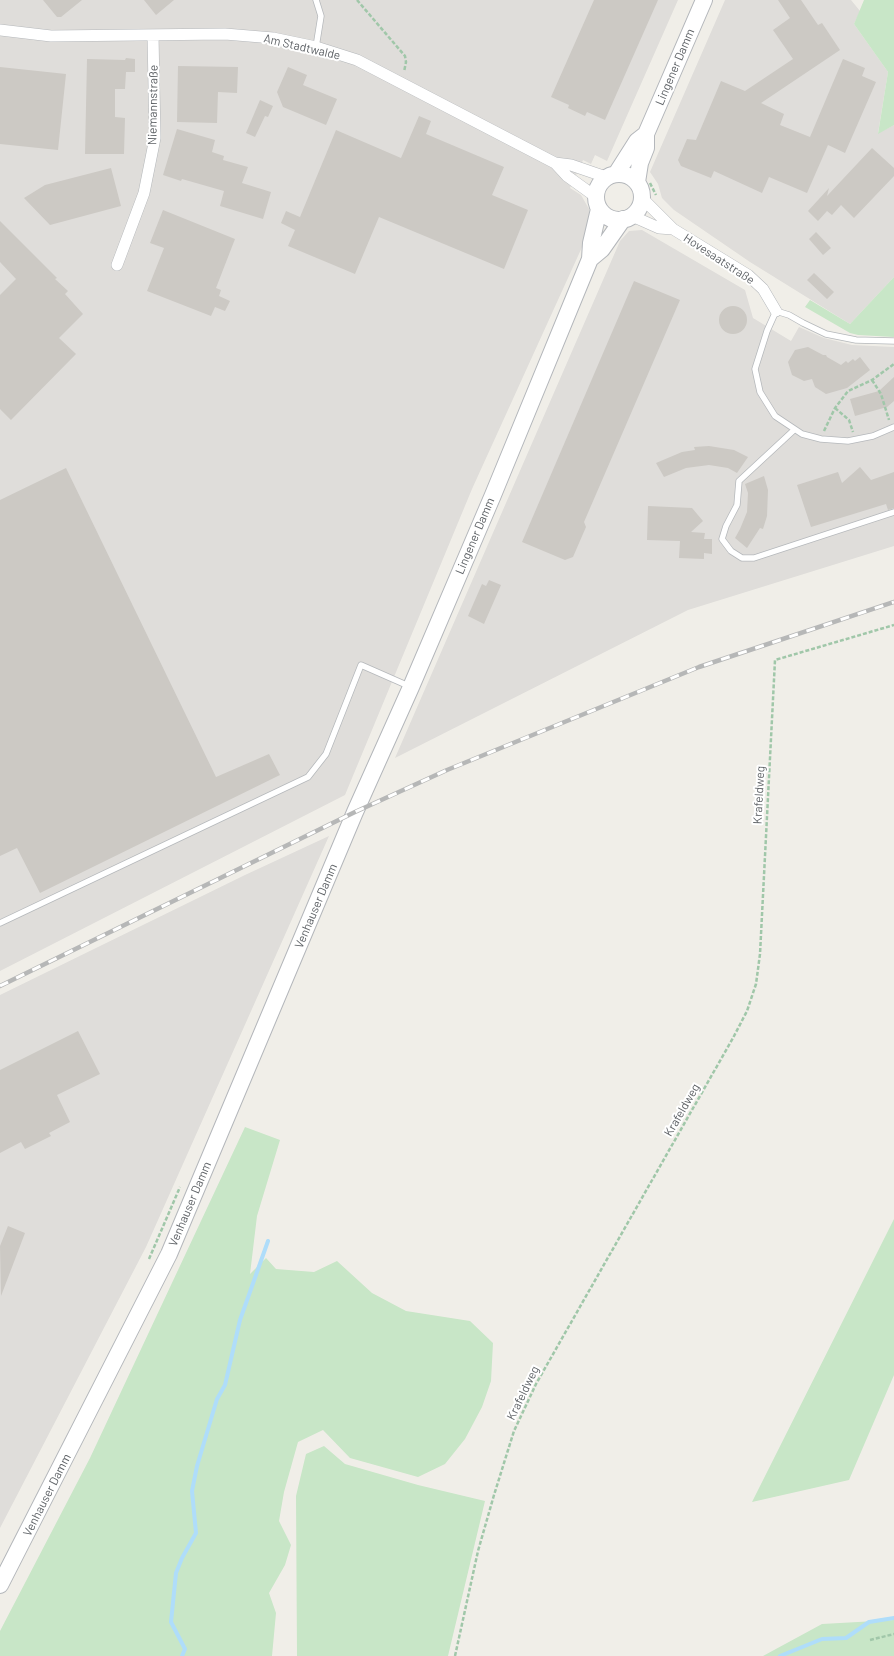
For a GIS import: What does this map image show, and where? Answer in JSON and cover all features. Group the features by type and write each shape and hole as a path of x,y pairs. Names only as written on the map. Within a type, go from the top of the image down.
{"main road":[{"name":"Lingener Damm","path":"641,180 640,163 646,148 646,134 704,0"},
{"name":"Lingener Damm","path":"611,176 637,142 646,134"},
{"path":"624,174 641,180 649,198 627,218 610,218 597,203 600,182 611,176 624,174"},
{"name":"Lingener Damm","path":"355,812 411,687 590,259 597,203"},
{"name":"Lingener Damm","path":"590,259 602,249 627,218"},
{"name":"Venhauser Damm","path":"0,1585 169,1254 355,812"}],"street":[{"name":"Am Stadtwalde","path":"0,30 51,36 225,34 273,38 316,47 357,60 555,163 597,203"},
{"name":"Niemannstraße","path":"117,265 144,193 155,138 153,35"},
{"name":"Am Stadtwalde","path":"555,163 571,165 611,176"},
{"name":"Hovesaatstraße","path":"649,198 673,229 748,275 763,289 776,311"},
{"name":"Hovesaatstraße","path":"627,218 659,228 673,229"}],"lane":[{"path":"316,0 321,16 316,47"},
{"path":"893,428 873,436 843,441 821,439 802,434 775,416 757,386 754,369 767,331 776,311 789,315 803,324 826,334 856,340 894,341"},
{"path":"794,430 739,481 737,505 726,526 722,539 731,552 742,558 754,558 894,512"},
{"path":"0,923 308,777 326,754 361,665 411,687"}],"path":[{"path":"357,0 405,56 406,68 399,81"},
{"path":"641,180 654,188 649,198"},
{"path":"821,439 835,408 848,391 872,380 894,364"},
{"path":"872,380 881,394 893,428"},
{"path":"835,408 849,420 856,439"},
{"name":"Krafeldweg","path":"455,1656 478,1551 514,1431 536,1384 733,1038 747,1011 756,984 760,954 775,660 894,625"},
{"path":"147,1263 182,1183"},
{"path":"870,1640 894,1634"}],"shaded area":[{"path":"0,0 678,0 607,161 595,155 591,164 583,160 570,188 581,195 589,209 591,225 588,234 472,489 345,795 0,971"},
{"path":"725,0 851,0 860,11 854,24 888,72 878,133 894,125 894,277 850,324 750,262 674,210 662,198 658,184 650,172"},
{"path":"642,230 745,290 753,318 791,341 799,327 824,338 852,345 894,347 894,546 688,610 395,758 620,241 629,231"},
{"path":"329,836 146,1247 0,1528 0,995 245,875"}],"green space":[{"path":"864,0 894,0 894,125 878,134 888,72 854,24"},
{"path":"894,277 894,337 858,335 850,333 805,307 810,300 850,324"},
{"path":"245,1127 280,1140 257,1216 250,1274 266,1258 276,1269 314,1272 337,1261 372,1293 406,1311 470,1321 493,1343 491,1381 482,1407 465,1439 445,1464 418,1477 350,1458 323,1430 298,1442 284,1492 279,1521 291,1545 285,1565 269,1593 276,1613 272,1656 0,1656 0,1631 90,1458"},
{"path":"894,1219 894,1375 849,1480 752,1502"},
{"path":"324,1446 345,1464 418,1485 485,1501 448,1656 297,1656 296,1496 306,1454"},
{"path":"894,1620 894,1656 763,1656 822,1624"}],"building":[{"path":"43,0 82,0 61,17 57,17"},
{"path":"144,0 174,0 156,15"},
{"path":"594,0 658,0 605,120 587,112 585,116 568,108 569,105 551,97"},
{"path":"778,0 801,0 818,25 822,23 840,50 761,103 784,114 780,125 810,137 843,59 865,68 862,76 876,82 845,153 828,145 807,193 769,177 762,193 714,171 711,178 681,166 678,160 687,139 696,140 721,81 745,91 793,59 773,30 790,18"},
{"path":"126,58 135,59 135,72 126,72 125,89 115,89 115,117 125,118 124,154 85,154 87,59 125,60"},
{"path":"178,66 238,67 237,93 218,92 217,123 177,122"},
{"path":"0,67 66,74 58,150 0,144"},
{"path":"288,67 307,75 303,85 337,99 326,125 283,107 277,92"},
{"path":"260,100 273,106 268,117 265,116 255,137 246,133"},
{"path":"419,116 431,121 426,134 504,167 492,195 528,210 504,269 379,217 355,274 288,246 295,230 281,223 286,211 300,217 336,130 401,158"},
{"path":"177,129 215,140 212,152 224,156 223,160 248,167 242,183 271,192 263,219 220,206 224,191 182,179 181,181 163,175"},
{"path":"872,148 894,168 894,176 854,218 841,205 832,215 827,211 818,221 808,211 829,188 827,196"},
{"path":"111,168 121,206 50,225 24,198 45,185"},
{"path":"163,210 235,239 216,288 221,290 219,296 230,301 225,311 215,307 211,316 147,291 164,248 150,243"},
{"path":"0,221 57,278 55,279 68,291 65,294 83,314 59,338 76,354 11,420 0,409 0,295 16,279 0,262"},
{"path":"816,232 831,248 823,255 809,239"},
{"path":"814,273 834,292 827,299 807,280"},
{"path":"634,281 680,300 584,522 586,527 573,557 565,560 522,542"},
{"path":"733,306 743,310 747,320 743,330 733,334 723,330 719,320 723,310"},
{"path":"808,347 823,355 826,355 841,365 846,361 848,363 853,359 855,361 860,357 870,370 847,388 826,394 815,387 812,379 804,381 792,375 788,362 795,350"},
{"path":"894,377 894,401 887,407 855,416 850,399 879,391"},
{"path":"709,446 734,450 748,457 737,473 728,468 709,465 686,468 664,477 656,463 682,452 695,450 694,447"},
{"path":"860,467 871,480 894,472 894,508 888,510 886,504 811,527 797,485 838,472 842,483"},
{"path":"66,468 216,777 269,754 280,775 40,893 17,848 0,856 0,500"},
{"path":"764,476 768,490 767,516 763,529 760,528 747,548 735,538 747,512 748,493 745,484"},
{"path":"648,506 692,508 703,521 691,532 705,533 704,539 712,539 712,554 704,553 704,559 679,558 680,541 647,540"},
{"path":"489,580 501,585 484,624 468,616 482,584 486,586"},
{"path":"78,1031 100,1074 57,1095 70,1122 49,1133 51,1136 25,1149 21,1142 0,1153 0,1070"},
{"path":"8,1226 25,1233 1,1296 0,1246"}],"waterway":[{"path":"182,1656 185,1649 171,1622 176,1573 182,1558 196,1533 192,1491 197,1466 217,1399 225,1385 240,1320 268,1241"},
{"path":"780,1656 822,1639 846,1638 869,1622 894,1618"}],"railway":[{"path":"0,986 355,812 447,770 699,667 894,602"}]}
